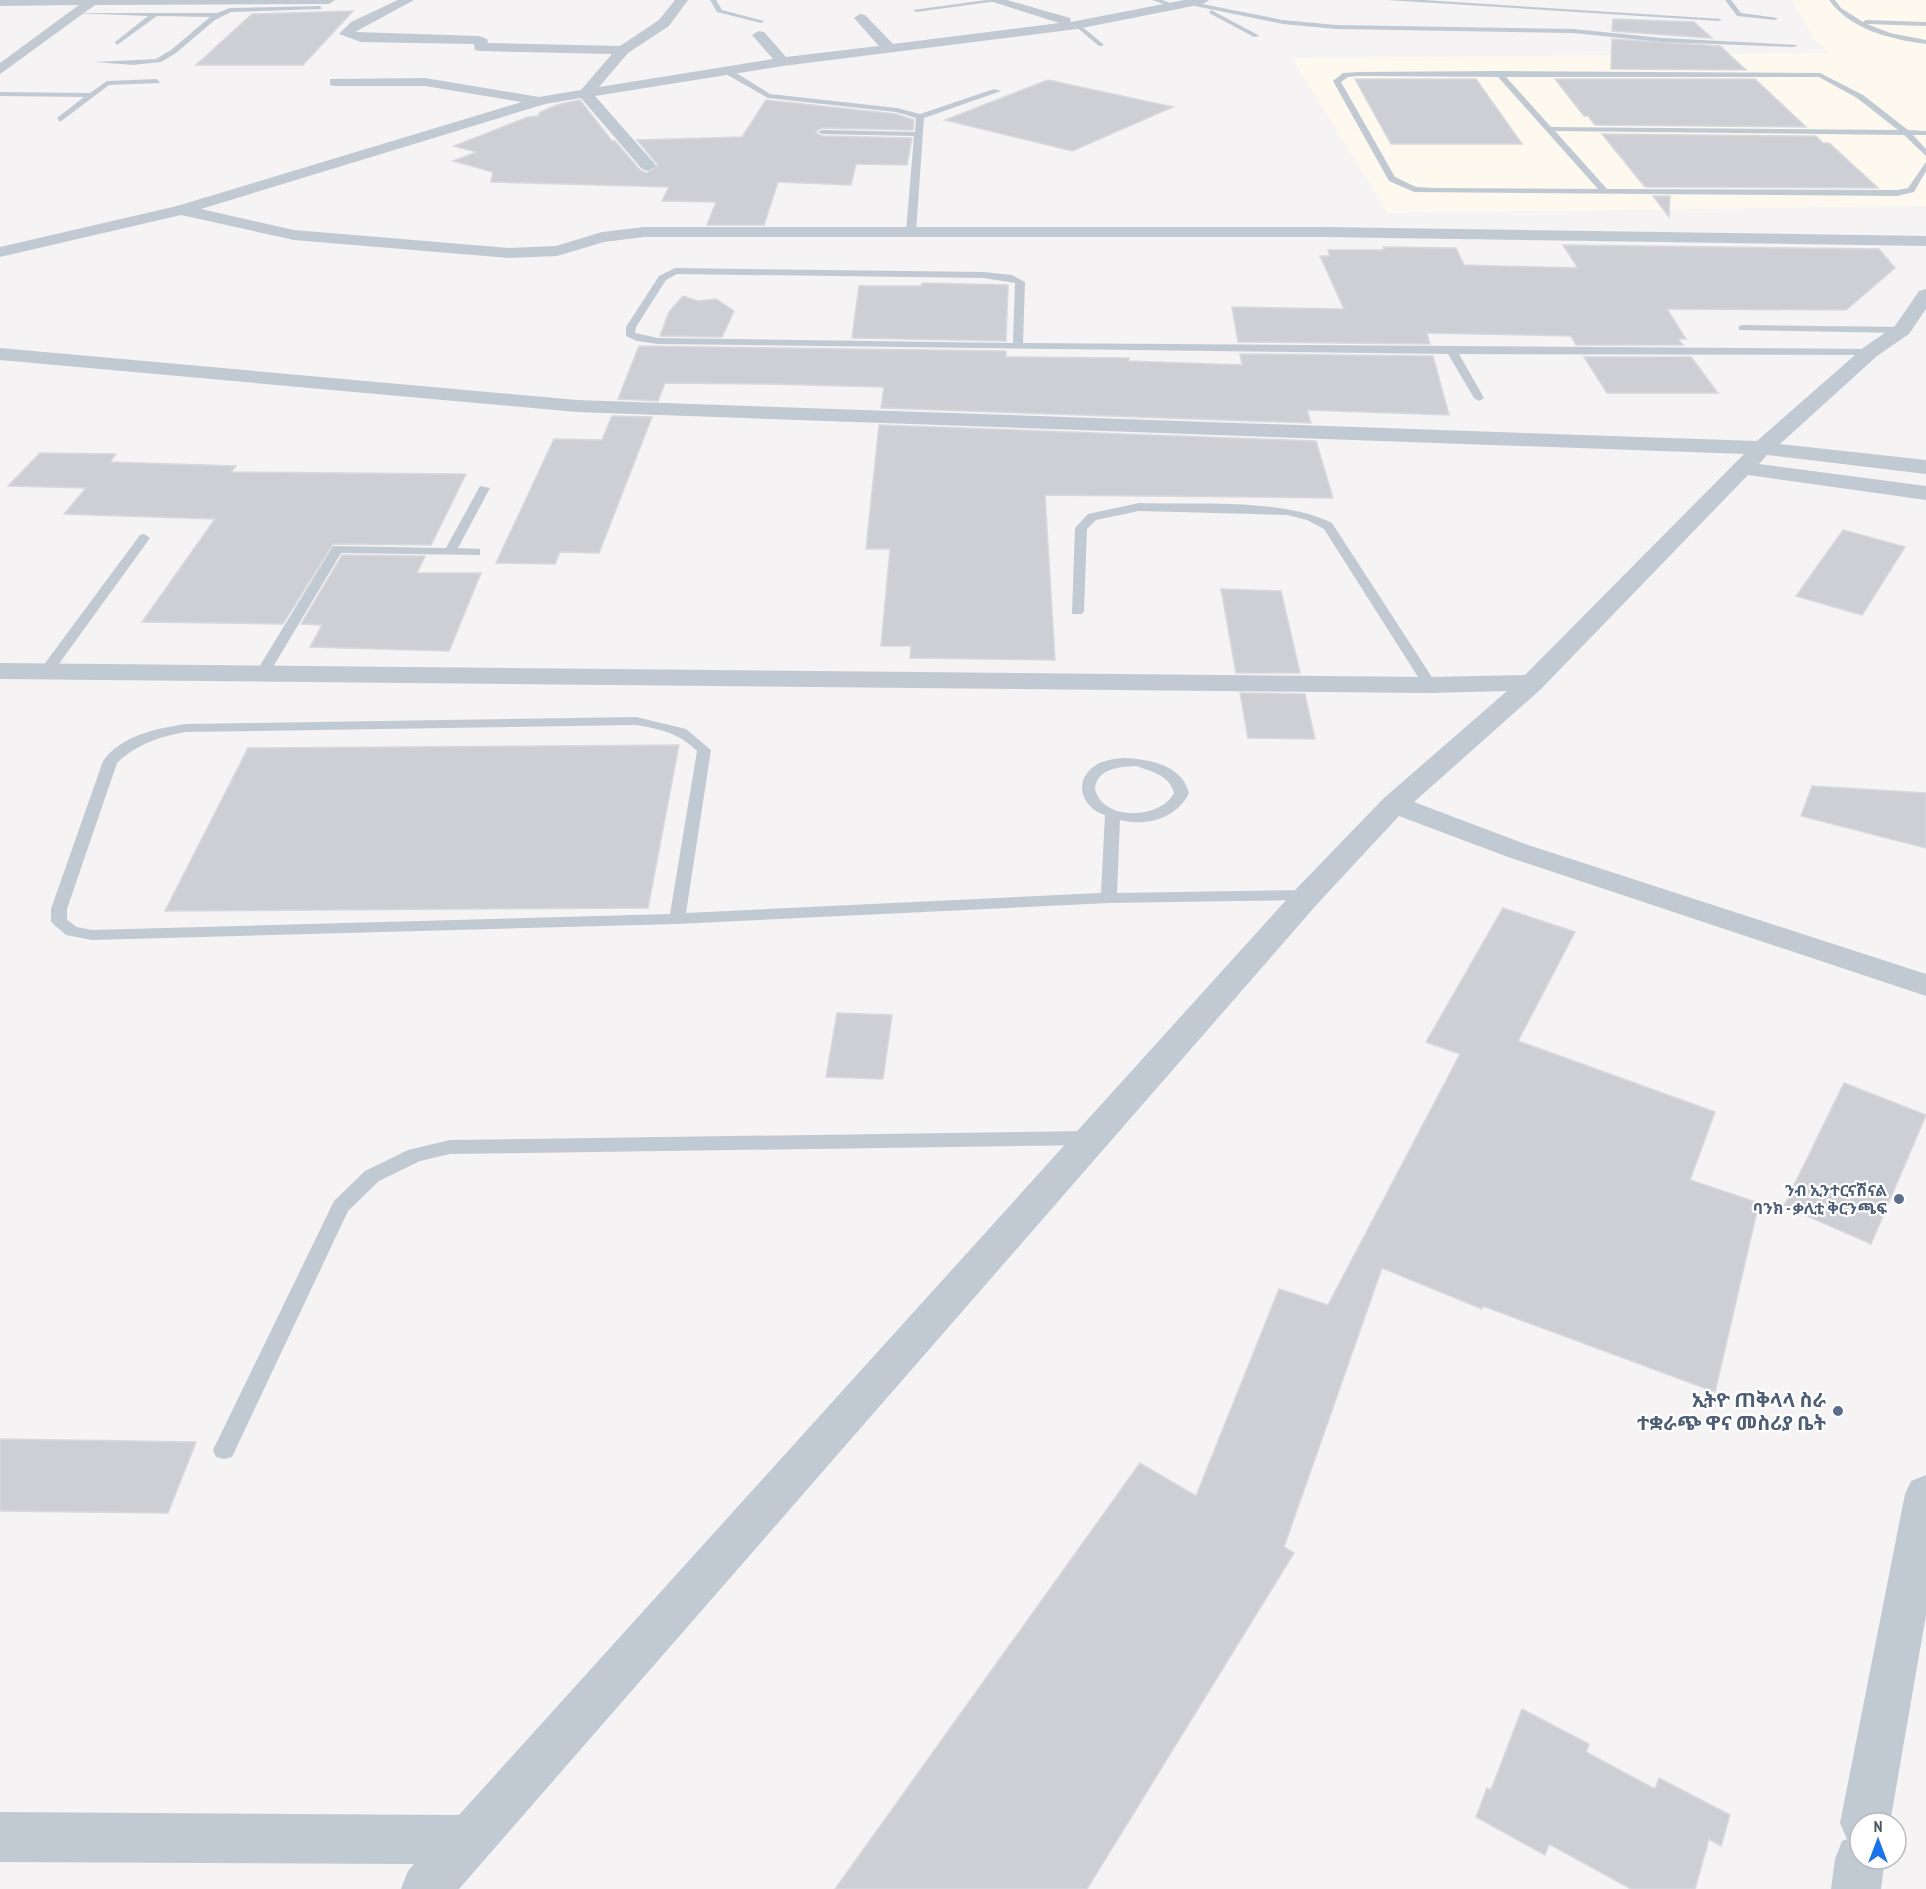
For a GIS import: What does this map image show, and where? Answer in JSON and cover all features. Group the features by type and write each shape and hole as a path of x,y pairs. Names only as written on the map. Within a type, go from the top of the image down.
{"street":[{"path":"408,0 356,25 346,34 349,37 479,40 482,42 475,51 623,50"},
{"path":"585,94 623,50 664,22 682,0"},
{"path":"994,0 1077,25"},
{"path":"0,2 324,4"},
{"path":"0,70 92,2"},
{"path":"0,252 181,210 543,100 783,62 1077,25 1197,3"},
{"path":"356,25 366,5"},
{"path":"860,18 890,49"},
{"path":"760,28 783,62"},
{"path":"335,82 425,82 543,100"},
{"path":"585,94 648,166"},
{"path":"181,210 294,235 509,254 557,251 602,237 644,232 1322,232 1926,241"},
{"path":"426,1889 1308,895 1394,804 1532,682 1753,458 1870,352 1914,332 1926,295"},
{"path":"0,354 576,406 1926,467"},
{"path":"1753,458 1926,493"},
{"path":"0,671 48,669 1430,685 1532,682"},
{"path":"1394,804 1518,851 1926,985"},
{"path":"1867,1811 1926,1494"},
{"path":"0,1837 468,1840"},
{"path":"1856,1889 1858,1871"}],"lane":[{"path":"713,0 719,11 760,28"},
{"path":"916,10 994,0"},
{"path":"1155,0 1174,6"},
{"path":"1390,0 1532,4 1719,19"},
{"path":"1728,0 1739,15 1775,18"},
{"path":"1832,0 1840,10 1884,34 1926,42"},
{"path":"1197,3 1256,36"},
{"path":"1197,3 1283,22 1336,27 1573,31 1662,40 1794,45"},
{"path":"99,62 164,58 218,15 230,10 324,4"},
{"path":"76,14 218,15"},
{"path":"117,43 154,15"},
{"path":"1859,22 1926,24"},
{"path":"1077,25 1101,45"},
{"path":"727,71 768,96 897,110 920,117 997,91"},
{"path":"1926,154 1904,132 1837,80 1820,75 1358,74 1347,75 1337,81 1392,179 1399,184 1433,191 1456,193 1604,191 1898,193 1911,190 1926,164"},
{"path":"1499,74 1604,191"},
{"path":"60,120 107,83 157,81"},
{"path":"0,94 90,95"},
{"path":"911,232 920,117"},
{"path":"1548,129 1926,133"},
{"path":"822,132 918,134"},
{"path":"1018,346 1020,282 1012,278 984,275 675,271 662,278 631,327 630,334 641,339 658,341 1453,353 1870,352"},
{"path":"1743,328 1914,332"},
{"path":"1453,353 1479,398"},
{"path":"450,551 484,488"},
{"path":"1077,611 1081,528 1092,518 1110,511 1139,507 1287,511 1311,517 1328,526 1338,538 1430,685"},
{"path":"48,669 144,538"},
{"path":"263,672 337,549 476,552"},
{"path":"677,919 704,750 691,736 672,727 636,721 185,728 154,733 124,746 110,761 59,909 59,922 72,931 92,935 677,919 1109,898 1308,895"},
{"path":"1137,762 1170,772 1180,782 1183,793 1179,804 1167,812 1142,818 1113,814 1098,807 1089,797 1087,786 1092,776 1103,767 1137,762"},
{"path":"1109,898 1113,814"},
{"path":"224,1450 341,1206 372,1176 415,1155 450,1147 1093,1138"}],"shaded area":[{"path":"1792,0 1926,0 1926,206 1388,213 1292,58 1830,53 1815,41"}],"building":[{"path":"353,11 303,65 196,65 252,14"},
{"path":"1613,19 1694,22 1712,38 1612,31"},
{"path":"1612,39 1720,46 1746,70 1611,69"},
{"path":"1355,79 1476,79 1522,144 1391,144"},
{"path":"1555,79 1755,79 1806,127 1595,125 1588,116 1584,116"},
{"path":"1048,80 1173,107 1072,151 945,120"},
{"path":"580,100 612,141 615,141 640,170 647,173 658,165 637,140 742,137 766,100 896,114 914,120 913,130 822,128 817,130 816,133 822,136 912,138 907,165 856,164 851,185 778,182 764,225 707,225 716,202 662,201 669,187 491,182 493,172 453,161 477,152 454,146 528,117 538,116 540,112 560,104"},
{"path":"1602,134 1816,136 1823,143 1829,143 1878,188 1645,187"},
{"path":"1653,196 1670,196 1669,217"},
{"path":"1563,245 1879,249 1895,268 1846,310 1667,309 1686,339 1678,339 1683,345 1576,345 1571,336 1427,333 1430,344 1238,342 1232,307 1344,309 1320,256 1330,256 1328,250 1384,250 1383,247 1456,248 1464,265 1578,268"},
{"path":"922,283 1008,285 1006,341 852,338 859,286 922,286"},
{"path":"683,296 698,301 716,299 734,311 722,337 660,336 669,312"},
{"path":"639,346 1006,351 1006,357 1129,358 1129,361 1242,365 1240,354 1433,356 1449,415 1307,410 1311,423 881,408 884,387 766,384 665,383 658,401 618,399"},
{"path":"1584,357 1691,357 1718,393 1607,393"},
{"path":"612,416 652,417 599,553 560,552 555,564 496,563 554,439 602,440"},
{"path":"879,425 1316,441 1333,498 1045,495 1055,660 910,658 911,646 881,646 890,549 866,549"},
{"path":"40,453 116,454 110,462 236,466 231,472 466,474 431,545 333,544 283,624 142,622 215,519 64,514 86,488 8,486"},
{"path":"1843,530 1905,547 1862,615 1796,596"},
{"path":"342,555 425,556 417,573 481,573 449,651 310,647 322,625 301,624"},
{"path":"1221,589 1281,591 1300,673 1236,673"},
{"path":"1240,693 1305,694 1315,739 1248,738"},
{"path":"679,745 648,908 165,911 248,748"},
{"path":"1812,786 1926,793 1926,848 1801,816"},
{"path":"1503,908 1575,932 1518,1041 1715,1112 1690,1180 1759,1203 1715,1392 1483,1306 1482,1309 1382,1268 1284,1547 1294,1553 1087,1889 835,1889 1140,1463 1196,1496 1279,1289 1328,1305 1460,1054 1426,1042"},
{"path":"837,1013 892,1015 883,1079 826,1077"},
{"path":"1844,1083 1926,1115 1871,1244 1784,1206"},
{"path":"0,1439 196,1442 168,1513 0,1511"},
{"path":"1522,1709 1589,1744 1586,1752 1655,1789 1659,1778 1730,1815 1721,1846 1709,1839 1695,1889 1631,1889 1549,1844 1545,1855 1476,1817 1487,1788 1491,1790"}],"place":[{"name":"ንብ ኢንተርናሽናል ባንክ - ቃሊቲ ቅርንጫፍ","path":"1899,1199"},
{"name":"ኢትዮ ጠቅላላ ስራ ተቋራጭ ዋና መስሪያ ቤት","path":"1838,1411"}]}
